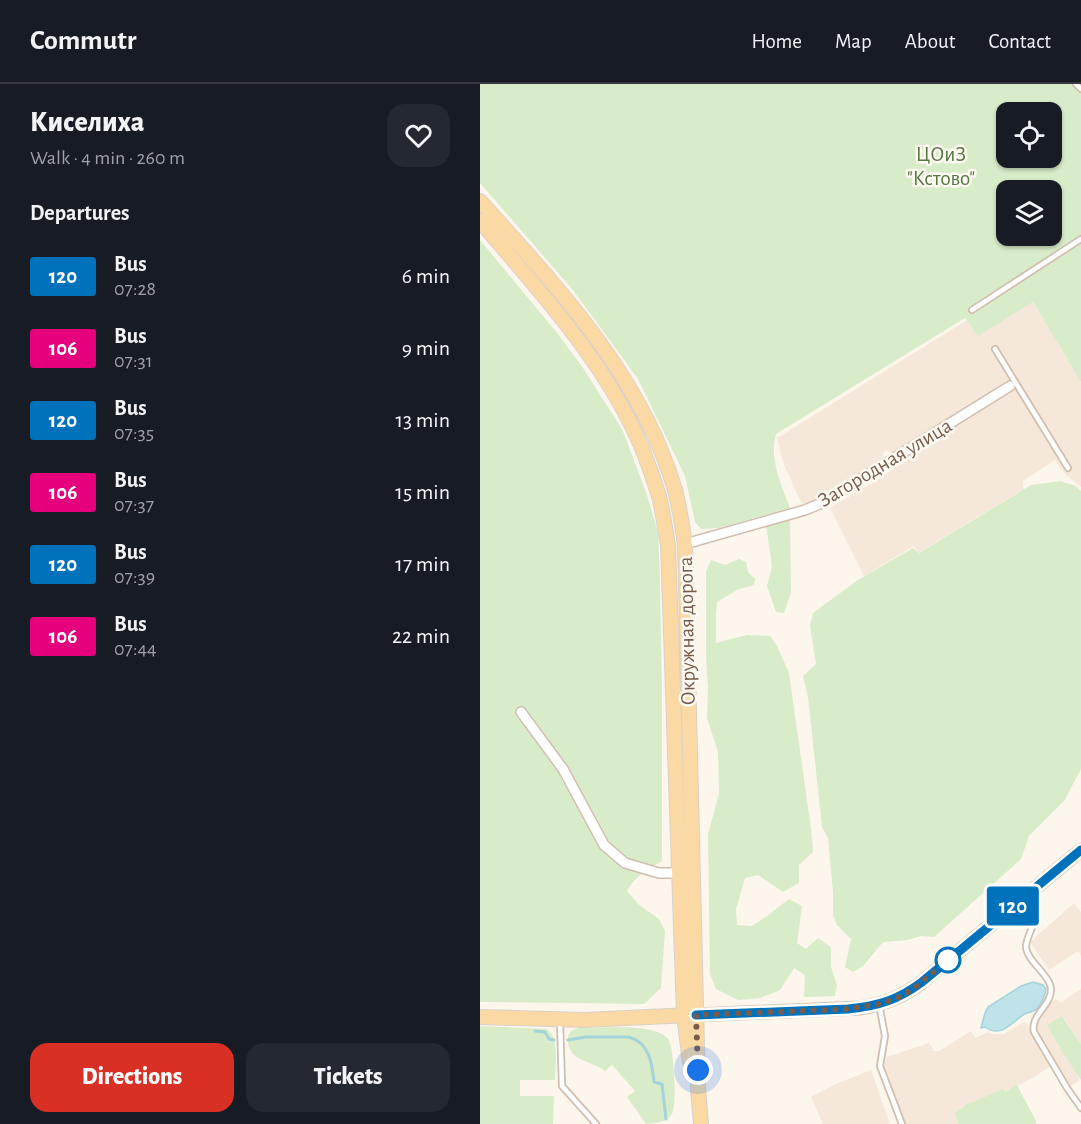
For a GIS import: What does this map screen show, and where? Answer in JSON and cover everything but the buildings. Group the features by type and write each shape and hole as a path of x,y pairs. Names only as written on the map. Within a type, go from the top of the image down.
{"main road":[{"name":"Окружная дорога","path":"480,201 554,283 629,384 657,440 675,492 685,544 690,1015"},
{"name":"Окружная дорога","path":"480,221 584,347 615,394 642,447 659,496 668,545 679,873 701,1124"},
{"path":"480,1017 560,1020 848,1009 879,1004 913,989 1081,850"}],"street":[{"name":"Загородная улица","path":"685,544 813,507 1013,385"},
{"path":"521,712 563,769 604,845 625,863 659,873 679,873"}],"lane":[{"path":"1076,84 1081,89"},
{"path":"972,310 1081,239"},
{"path":"995,349 1013,385 1068,468"},
{"path":"1018,902 1034,923 1027,942 1027,951 1051,991 1034,1021 1034,1032 1081,1108"},
{"path":"879,1004 885,1036 880,1066 902,1124"},
{"path":"560,1020 561,1086 596,1124"}],"shaded area":[{"path":"1033,302 1081,382 1081,487 1066,475 1055,460 1023,481 1024,489 918,553 914,546 864,576 830,508 877,480 945,435 944,433 1012,390 1008,382 891,455 887,450 883,453 883,460 822,499 808,505 802,503 799,498 783,462 777,438 967,320 978,335"},
{"path":"1074,903 1081,912 1081,956 1078,951 1049,970 1030,942"},
{"path":"1081,989 1081,1044 1063,1016 1079,1081 1069,1087 1041,1040 1036,1026 1048,1005 1056,999 1060,1003"},
{"path":"1024,1022 1051,1066 1005,1092 1003,1089 962,1107 955,1113 958,1124 904,1124 902,1111 888,1078 885,1063 887,1057 929,1043 933,1051 939,1051 971,1031 975,1038 988,1032 1004,1034"},
{"path":"871,1070 890,1124 823,1124 811,1097"}],"green space":[{"name":"ЦОиЗ \"Кстово\"","path":"480,84 1081,84 1081,382 1033,302 978,336 965,318 776,434 775,463 790,508 718,528 701,529 695,522 685,476 638,379 573,290 480,183"},
{"path":"480,240 558,334 622,429 646,492 658,532 662,689 662,861 637,877 627,891 638,904 659,919 665,931 661,988 644,1004 480,1002"},
{"path":"1061,481 1076,486 1081,491 1081,769 1064,801 1029,836 1021,859 934,937 921,936 908,940 883,942 863,966 853,972 845,967 851,939 837,925 833,915 828,838 822,827 808,697 803,676 816,664 810,626 813,613 858,580 913,548 919,553 1031,485"},
{"path":"790,519 791,593 784,613 776,612 767,586 772,566 766,525"},
{"path":"739,559 746,562 748,572 755,579 754,585 737,590 717,602 716,643 747,635 770,636 777,646 789,673 813,852 799,865 799,883 783,892 758,875 745,878 736,909 737,925 752,926 789,899 802,906 797,943 806,949 818,938 831,947 831,967 837,985 835,996 804,997 805,975 794,968 780,990 761,998 738,1000 716,989 710,974 708,834 719,794 718,752 707,718 706,571 711,560 725,565"},
{"path":"1062,1016 1081,1044 1081,1080 1047,1025"},
{"path":"480,1026 547,1029 551,1033 556,1053 555,1080 520,1080 520,1096 554,1096 553,1124 480,1124"},
{"path":"579,1028 645,1029 662,1034 667,1038 671,1046 674,1077 674,1109 670,1117 660,1122 646,1124 627,1097 635,1091 612,1065 605,1071 577,1057 569,1048 568,1036"},
{"path":"1017,1085 1036,1124 958,1124 955,1113 968,1103 1003,1089 1005,1092"}],"water":[{"path":"1033,982 1043,985 1046,989 1043,1000 1034,1011 1022,1016 1003,1030 981,1028 988,1007 1021,986"}],"waterway":[{"path":"535,1031 545,1032 549,1039 554,1040"},
{"path":"568,1040 586,1037 629,1037 641,1044 649,1055 654,1082 662,1084 666,1119"}],"bus line":[{"name":"120","path":"696,1015 848,1009 888,1002 922,982 1081,850"}],"route":[{"path":"698,1070 696,1015 848,1009 870,1006 897,998 913,989 956,954 948,960"}]}
